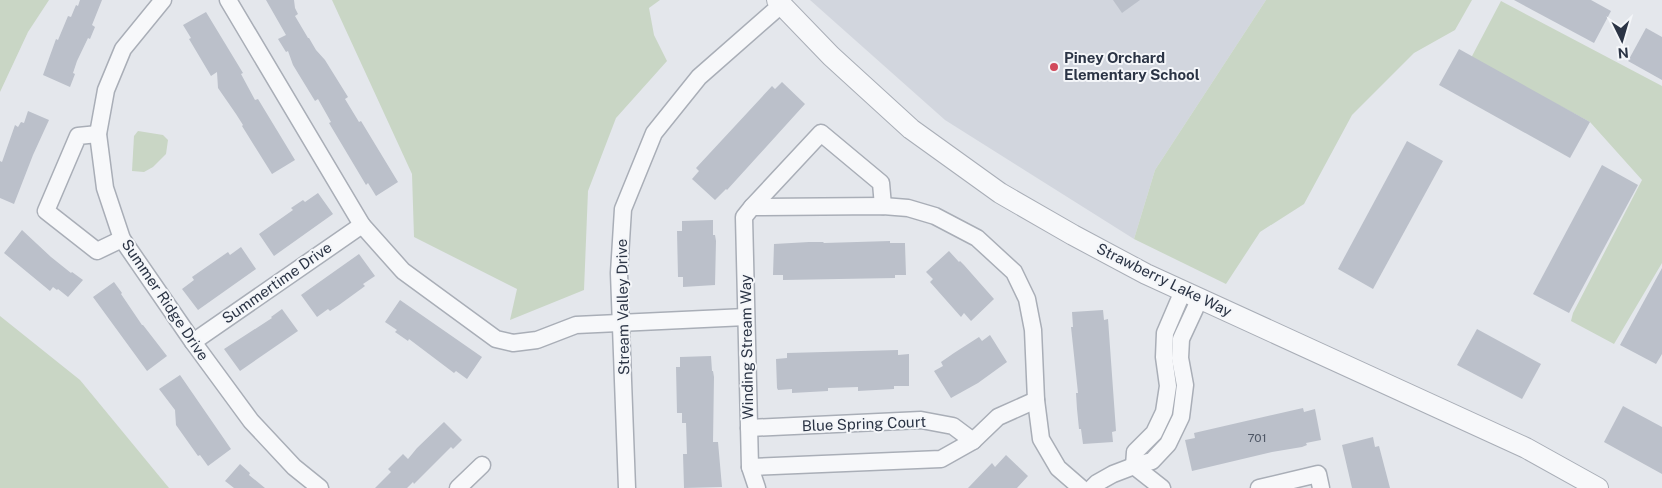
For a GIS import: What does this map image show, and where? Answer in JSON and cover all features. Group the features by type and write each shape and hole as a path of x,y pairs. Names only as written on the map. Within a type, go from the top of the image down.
{"street":[{"name":"Summer Ridge Drive","path":"163,0 123,48 106,90 98,134 105,188 122,238 193,342 251,421 294,467 320,488"},
{"path":"228,0 362,225 403,271 496,338 513,343 537,340 576,325 746,317"},
{"name":"Strawberry Lake Way","path":"779,2 831,56 911,129 1000,193 1146,274 1526,448 1598,488"},
{"name":"Stream Valley Drive","path":"627,488 619,273 623,209 654,133 699,77 779,2"},
{"name":"Winding Stream Way","path":"757,488 750,467 744,217 821,133 881,183 883,206"},
{"path":"98,134 78,136 46,211 96,251 122,238"},
{"path":"752,207 883,206 908,208 935,216 977,238 1014,272 1027,299 1032,330 1036,400 1041,440 1058,468 1081,488"},
{"name":"Summertime Drive","path":"193,342 362,225"},
{"path":"1134,466 1135,452 1154,432 1164,412 1168,386 1164,357 1165,333 1192,295"},
{"path":"750,467 941,459 973,441 998,417 1036,400"},
{"name":"Blue Spring Court","path":"749,428 921,420 953,426 973,441"},
{"path":"458,488 482,464"},
{"path":"1092,488 1113,474 1134,466"},
{"path":"1134,466 1162,488"},
{"path":"1259,488 1318,474 1321,488"}],"shaded area":[{"name":"Piney Orchard Elementary School","path":"810,0 1266,0 1155,170 1134,239 945,120"}],"green space":[{"path":"0,0 49,0 28,32 0,92"},
{"path":"332,0 660,0 649,8 654,35 667,61 616,118 588,191 584,290 510,320 517,289 414,237 412,174"},
{"path":"1266,0 1472,0 1455,30 1414,53 1352,115 1304,204 1260,232 1226,284 1134,239 1155,170"},
{"path":"1501,1 1662,86 1662,263 1614,344 1571,321 1573,313 1642,180 1590,122 1471,58"},
{"path":"138,131 163,135 168,140 166,154 153,167 144,172 132,171 134,136"},
{"path":"0,316 80,380 169,488 0,488"}],"building":[{"path":"80,0 102,0 92,25 95,27 77,61 70,87 43,75 56,39 58,40 68,16 71,17"},
{"path":"266,0 294,0 298,14 295,16 348,97 345,99 359,122 361,121 398,182 376,196 368,183 366,185 329,123 331,122 318,99 315,101 293,65 288,51 286,52 278,39 286,35"},
{"path":"1113,0 1140,0 1122,13"},
{"path":"1514,0 1591,0 1611,11 1594,43"},
{"path":"206,12 243,73 241,74 255,100 258,99 295,160 272,174 218,88 217,72 211,76 183,25"},
{"path":"1646,28 1662,37 1662,80 1628,61"},
{"path":"1459,49 1590,122 1570,158 1439,85"},
{"path":"782,82 805,104 727,190 715,200 692,179 699,171 696,168 772,86 775,89"},
{"path":"28,111 49,120 14,204 0,198 0,161 2,162 15,125 18,127 21,122 24,123"},
{"path":"1407,141 1443,161 1373,289 1338,269"},
{"path":"1602,165 1638,185 1569,313 1533,294"},
{"path":"318,193 333,214 274,256 259,234 293,210 291,208 303,200 305,202"},
{"path":"713,220 713,235 715,235 716,241 715,285 683,287 683,277 678,277 677,231 682,231 682,221"},
{"path":"22,230 51,257 83,280 68,297 53,287 50,291 4,253"},
{"path":"890,241 890,243 905,243 906,275 895,275 895,278 783,280 783,275 773,275 774,244"},
{"path":"241,247 256,269 198,310 182,289 194,280 192,277 228,252 230,255"},
{"path":"949,251 994,299 971,321 964,313 961,317 930,282 933,279 926,272"},
{"path":"359,254 375,276 363,284 365,286 339,305 330,311 328,309 317,317 301,295"},
{"path":"1662,268 1662,354 1656,364 1620,345"},
{"path":"114,282 142,325 167,356 147,371 93,297"},
{"path":"400,300 482,357 467,379 456,371 454,373 409,339 408,341 395,332 397,330 385,322"},
{"path":"282,309 298,331 240,371 224,349 272,318"},
{"path":"1103,310 1104,320 1108,319 1116,431 1112,432 1113,442 1083,444 1077,409 1076,393 1078,393 1071,327 1073,327 1072,312"},
{"path":"1477,329 1541,364 1522,399 1457,365"},
{"path":"990,335 1007,362 978,383 951,398 934,371 943,366 941,362 954,353 979,337 982,341"},
{"path":"898,350 898,355 909,354 909,386 894,386 894,389 858,391 858,387 828,388 828,391 792,393 792,389 778,390 777,388 776,359 787,358 787,353"},
{"path":"711,356 714,377 713,442 718,442 722,487 684,488 683,454 687,454 686,423 682,423 682,413 677,413 676,367 680,367 680,357"},
{"path":"180,375 231,449 208,466 200,455 198,456 176,425 175,410 159,389"},
{"path":"1623,406 1662,427 1662,474 1604,442"},
{"path":"1303,408 1304,412 1315,409 1321,440 1306,443 1307,445 1302,447 1272,452 1192,471 1185,440 1195,438 1194,433"},
{"path":"444,422 462,440 453,449 451,447 414,484 413,482 407,488 375,488 391,472 388,469 403,454 408,459"},
{"path":"1373,437 1375,447 1379,446 1390,488 1352,488 1342,445"},
{"path":"1006,455 1028,476 1017,488 968,488 992,463 995,467"},
{"path":"240,464 250,473 249,475 265,488 234,488 225,481"}],"place":[{"name":"Piney Orchard Elementary School","path":"1054,67"}]}
